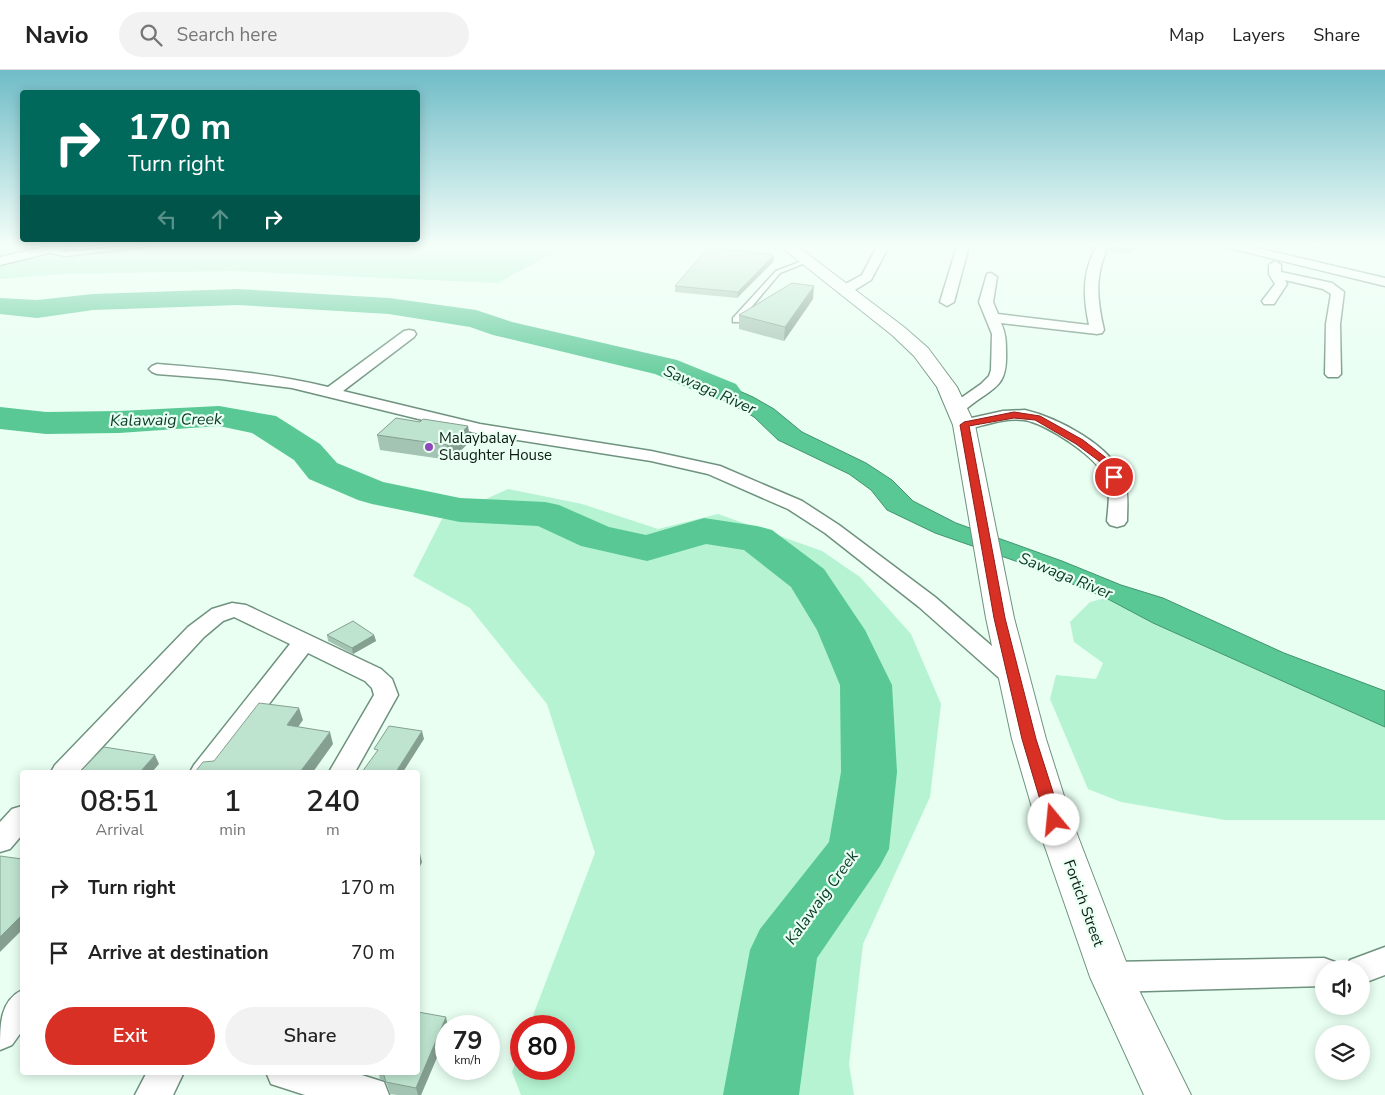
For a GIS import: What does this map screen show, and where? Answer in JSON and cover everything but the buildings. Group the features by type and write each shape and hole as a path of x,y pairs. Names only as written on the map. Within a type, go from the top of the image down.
{"highway":[{"name":"Fortich Street","path":"850,294 898,331 921,352 946,387 961,416 1000,618 1029,739 1054,820 1110,977 1168,1095"}],"street":[{"path":"947,302 949,294"},
{"path":"961,416 996,378 999,370 1000,346 994,318 988,310 986,302 988,294"},
{"path":"994,318 1097,330 1090,294"},
{"path":"1268,301 1273,294"},
{"path":"1333,374 1333,324 1338,294"},
{"path":"330,393 409,334"},
{"path":"157,369 272,380 480,429 690,464 739,480 795,505 832,529 927,602 1014,678"},
{"path":"961,416 1027,416 1046,422 1080,442 1102,459 1114,477 1118,495 1117,521"},
{"path":"66,770 196,632 219,614 238,610 372,674 383,685 386,695 343,770"},
{"path":"205,770 304,642"},
{"path":"0,841 20,819"},
{"path":"1370,967 1385,961"},
{"path":"1110,977 1315,972"},
{"path":"0,1034 20,1008"},
{"path":"153,1095 165,1075"},
{"path":"294,1075 371,1095"}],"lane":[{"path":"736,320 759,294"}],"shaded area":[{"path":"508,489 582,504 658,529 718,514 822,551 860,577 911,634 941,704 930,797 863,944 849,1064 854,1095 521,1095 515,1080 575,1080 575,1015 533,1015 595,853 547,704 470,608 413,576 442,519"},
{"path":"1106,598 1153,623 1385,727 1385,820 1225,820 1121,802 1088,789 1050,699 1056,675 1096,679 1103,663 1074,642 1070,622 1090,602"}],"water":[{"path":"666,367 735,389 753,397 774,409 802,432 866,463 892,480 913,501 956,523 1062,561 1121,585 1163,598 1284,653 1385,691 1385,727 1153,623 1106,598 1024,564 935,533 887,510 871,490 849,474 778,440 754,417"}],"waterway":[{"name":"Sawaga River","path":"0,306 37,309 93,302 238,297 389,306 476,319 504,329 612,353 666,367 724,391"},
{"name":"Kalawaig Creek","path":"0,418 46,423 119,422 219,416 263,424 307,452 323,471 372,492 460,510 545,514 596,537 647,548 704,531 757,539 808,579 841,630 866,685 869,772 858,849 784,950 761,1095"}],"place":[{"name":"Malaybalay Slaughter House","path":"429,447"}],"route":[{"path":"1054,820 1029,739 1000,618 964,425 1014,415 1037,418 1080,442 1102,459 1114,477"}]}
